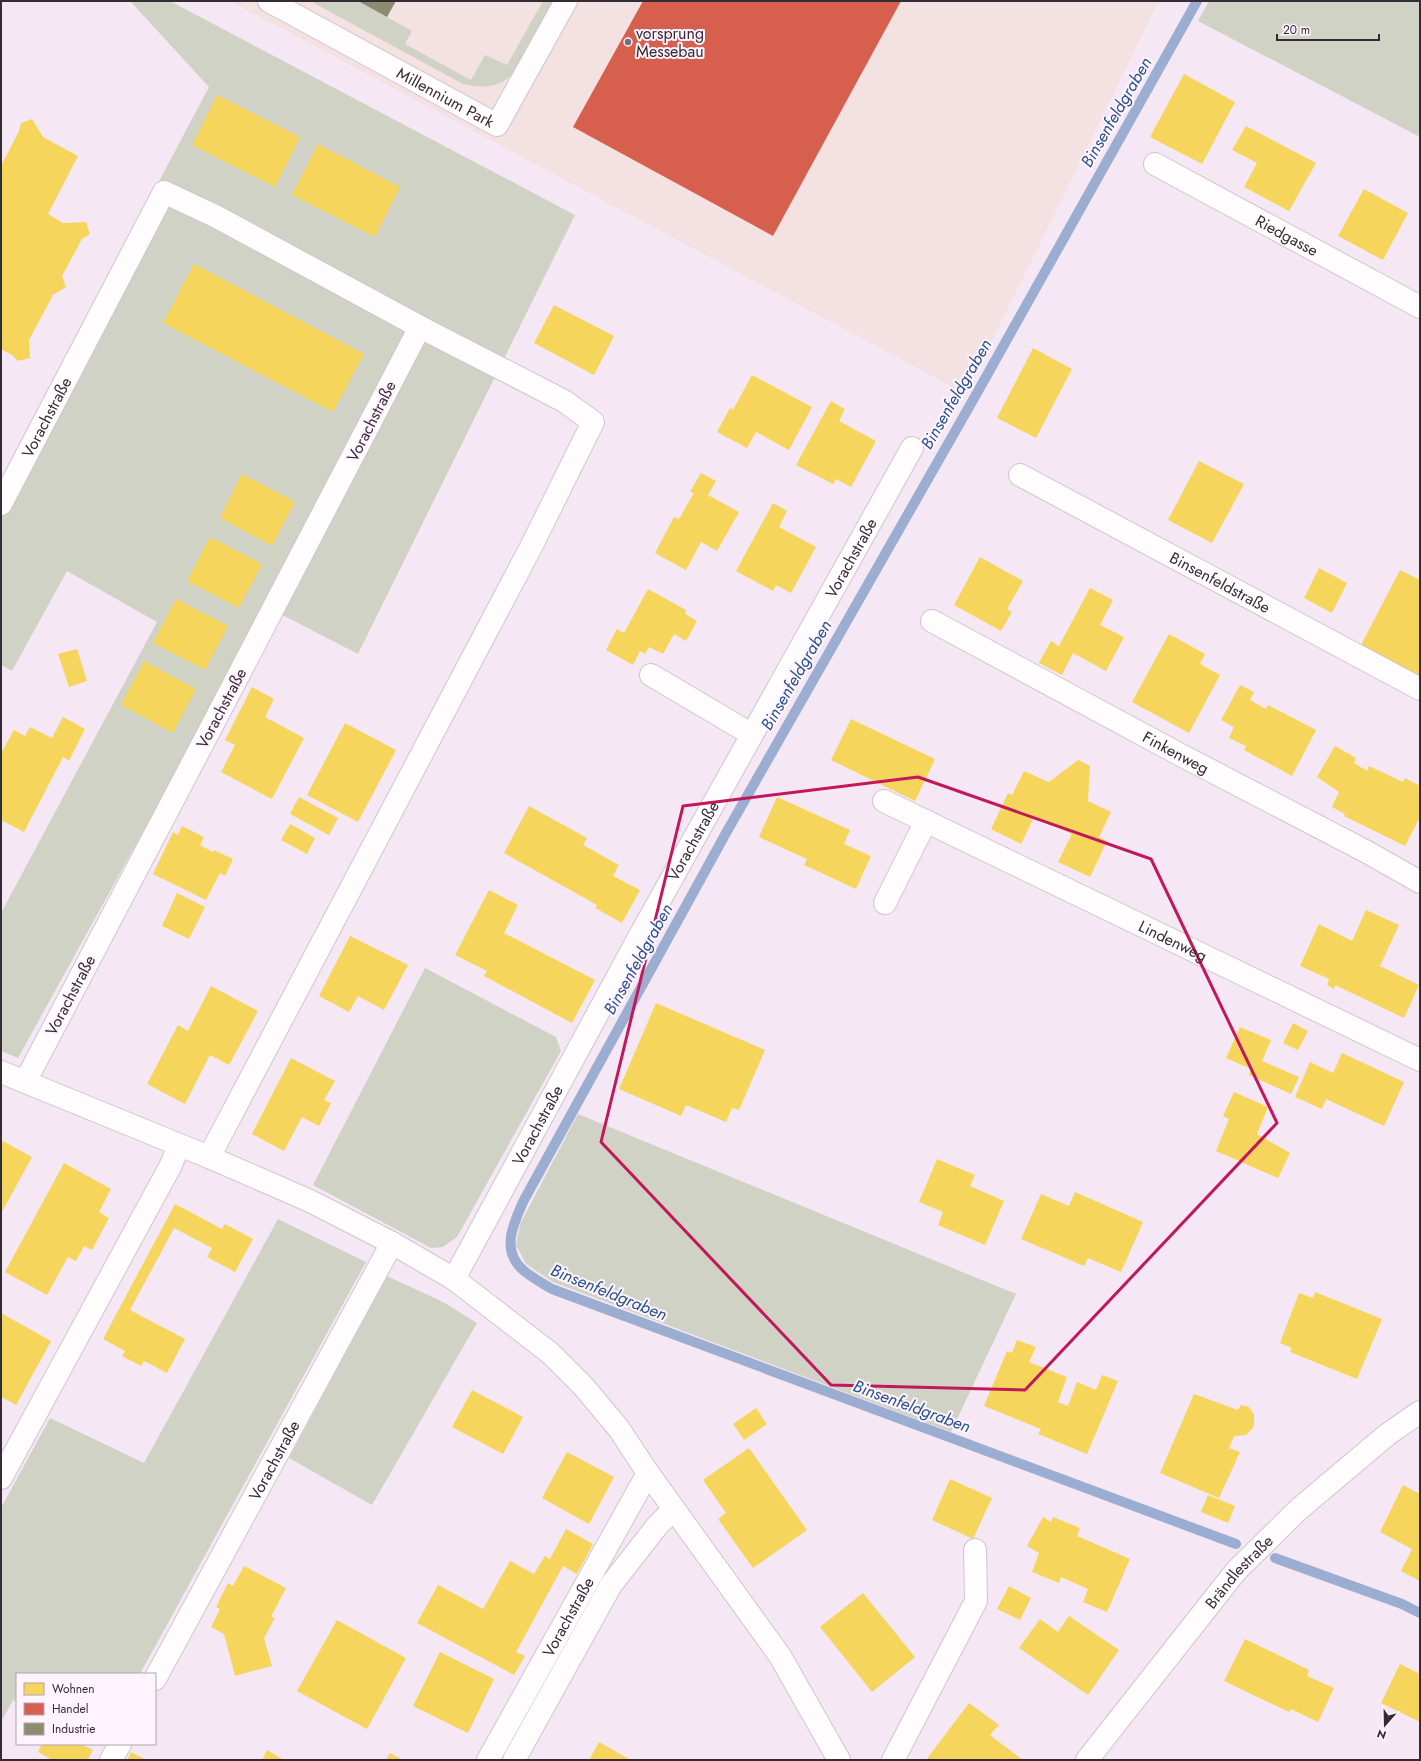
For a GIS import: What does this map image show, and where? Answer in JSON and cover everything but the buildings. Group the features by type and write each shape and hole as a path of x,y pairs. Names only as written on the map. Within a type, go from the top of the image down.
{"street":[{"name":"Millennium Park","path":"268,1 498,125 566,1"},
{"name":"Riedgasse","path":"1155,164 1420,307"},
{"name":"Vorachstraße","path":"1,504 164,192 217,217 420,327 25,1082"},
{"path":"209,1157 531,547 593,422 564,401 420,327"},
{"name":"Vorachstraße","path":"454,1279 751,734 912,448"},
{"name":"Binsenfeldstraße","path":"1020,475 1420,689"},
{"name":"Finkenweg","path":"932,621 1177,754 1367,852 1420,882"},
{"path":"651,675 751,734"},
{"name":"Lindenweg","path":"884,801 1420,1060"},
{"path":"885,904 926,821"},
{"path":"1,1072 209,1157 310,1201 392,1242 454,1279 550,1353 584,1386 619,1429 648,1473 780,1656 832,1758"},
{"path":"1,1478 171,1164 179,1145"},
{"name":"Vorachstraße","path":"156,1677 392,1242"},
{"name":"Brändlestraße","path":"1087,1760 1236,1571 1299,1509 1388,1434 1420,1412"},
{"name":"Vorachstraße","path":"488,1760 648,1473"},
{"name":"Vorachstraße","path":"514,1760 611,1585 657,1526 674,1509"},
{"path":"893,1760 976,1601 975,1550"},
{"path":"111,1760 119,1745"}],"highlighted area":[{"path":"918,777 1151,859 1277,1123 1025,1390 831,1385 601,1142 683,806"}],"shaded area":[{"path":"130,1 170,1 575,215 358,654 267,607 18,1058 1,1051 1,913 157,622 67,571 12,671 1,665 1,479 209,87"},
{"path":"230,1 1159,1 966,394"},
{"path":"310,1 358,1 412,31 405,44 471,80 485,55 507,65 543,1 557,1 520,65 513,73 498,84 477,86 463,84"},
{"path":"1209,1 1420,1 1420,137 1198,21"},
{"path":"425,968 556,1037 561,1051 457,1237 443,1247 431,1248 313,1185"},
{"path":"578,1114 1016,1294 951,1432 553,1282 526,1264 516,1245 520,1224"},
{"path":"278,1219 366,1262 141,1673 16,1673 16,1702 13,1700 1,1722 1,1508 50,1418 144,1463"},
{"path":"387,1276 443,1302 477,1323 372,1505 289,1458"}],"waterway":[{"name":"Binsenfeldgraben","path":"1197,1 973,400 726,833 524,1200 513,1227 511,1245 512,1254 516,1262 523,1270 533,1278 552,1289 1236,1544"},
{"name":"Binsenfeldgraben","path":"1275,1558 1402,1604 1420,1613"}],"place":[{"name":"vorsprung Messebau","path":"628,42"}]}
